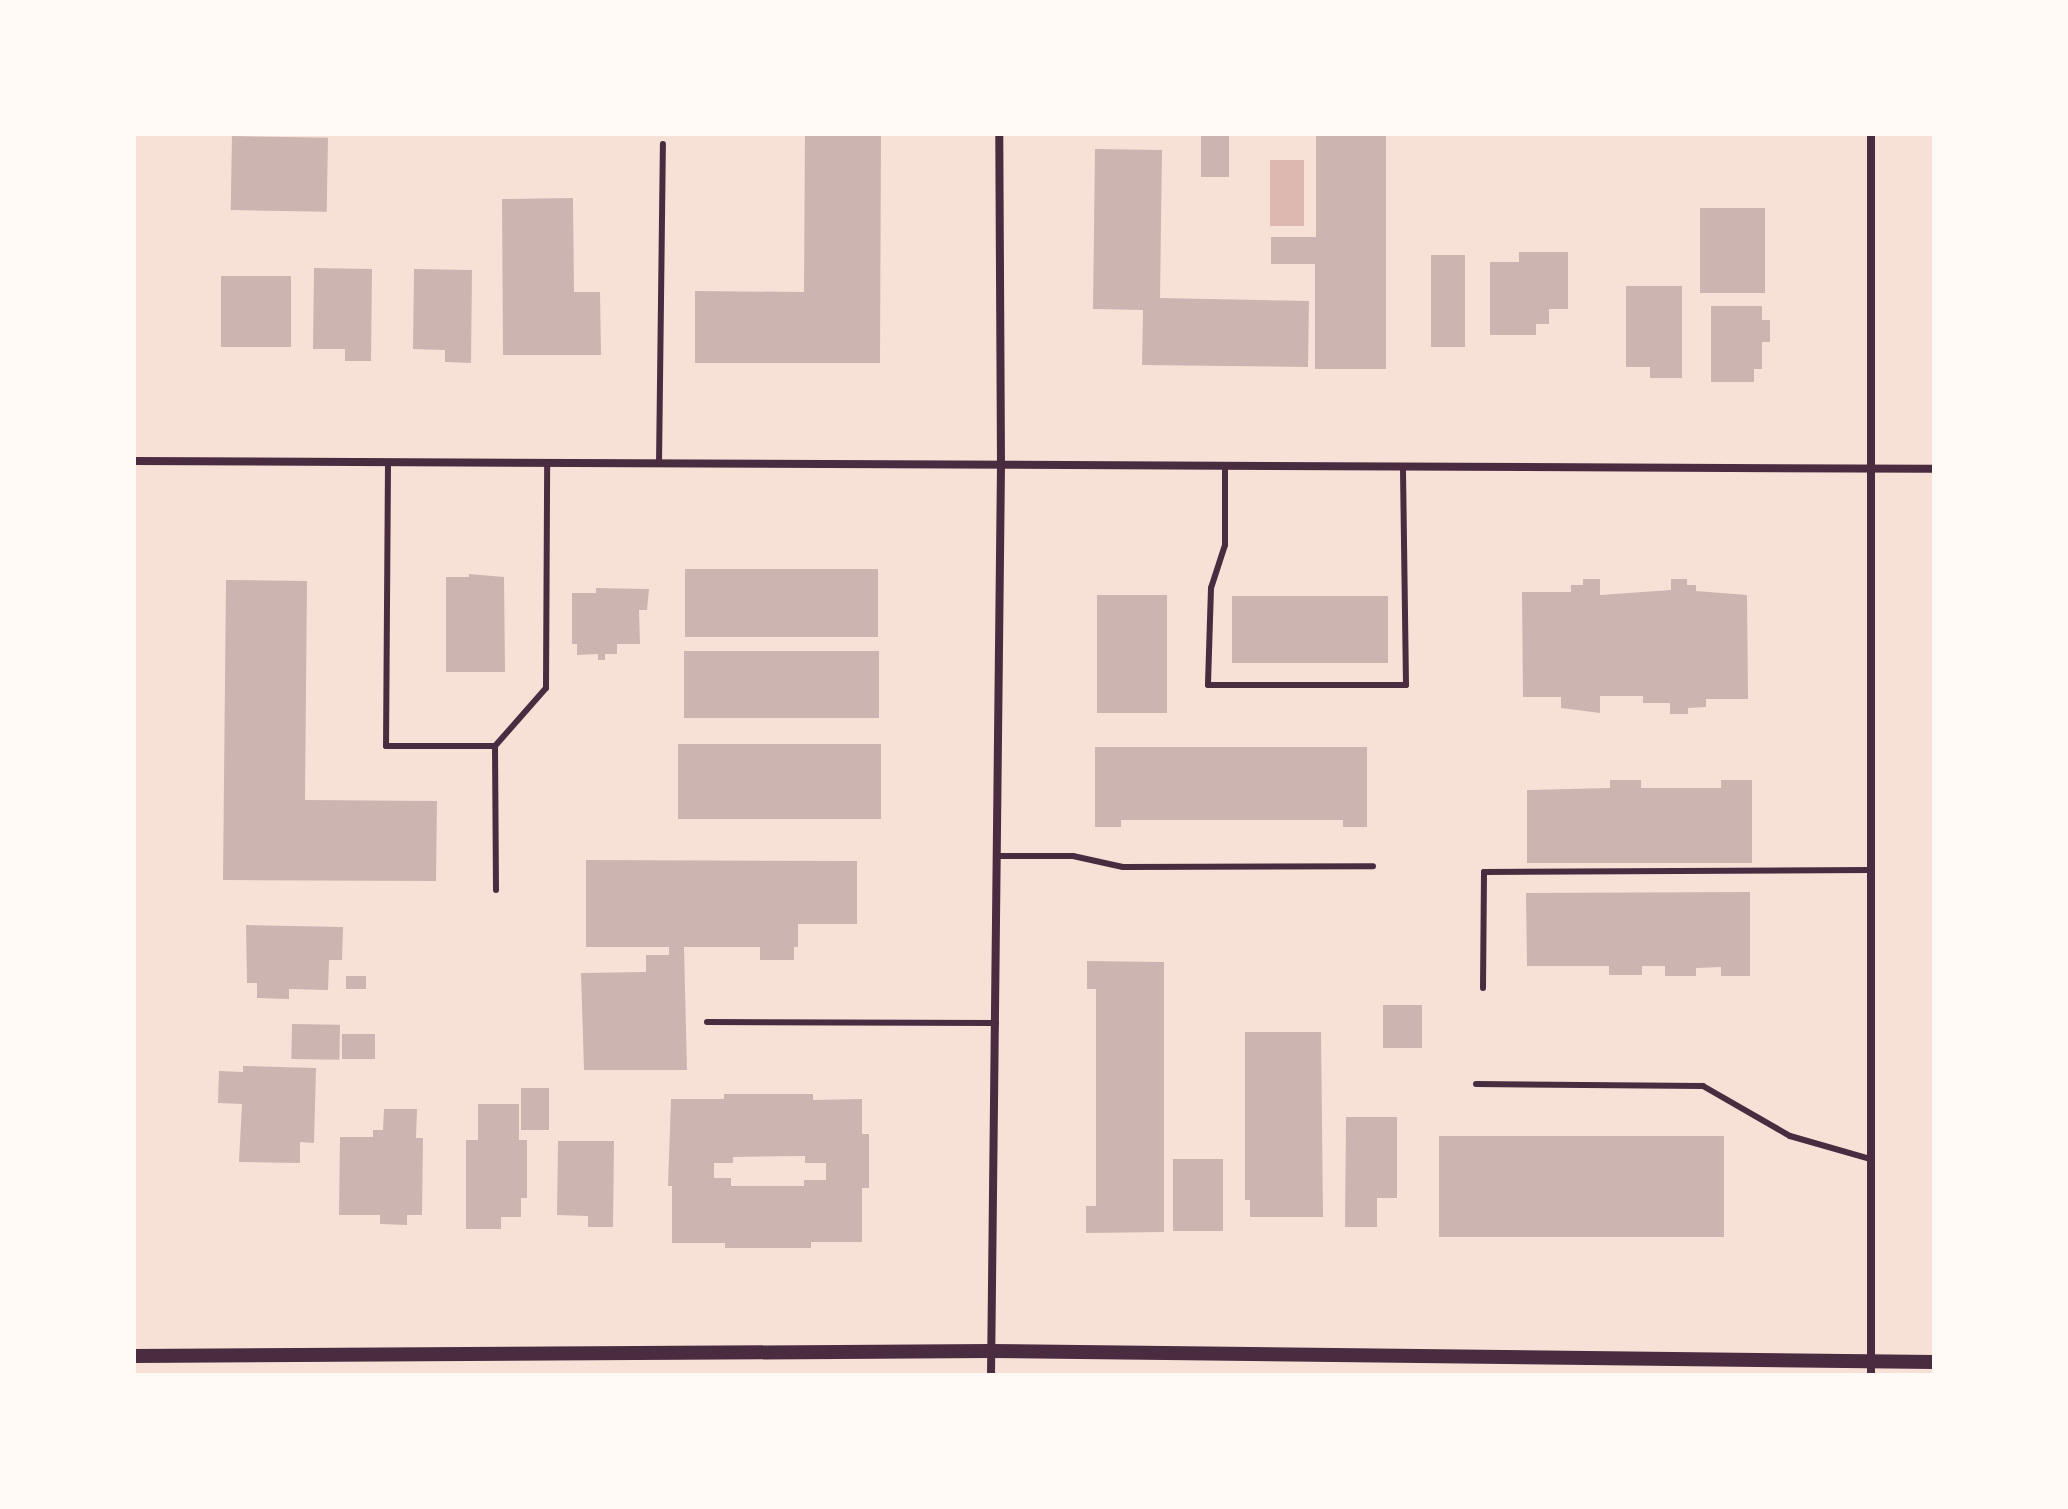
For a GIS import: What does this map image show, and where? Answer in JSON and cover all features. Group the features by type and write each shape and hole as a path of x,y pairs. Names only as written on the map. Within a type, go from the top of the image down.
{"street":[{"path":"991,1375 1001,465 999,134"},
{"path":"1871,134 1871,1368"},
{"path":"134,461 1934,469"},
{"path":"134,1356 991,1351 1871,1368 1934,1362"}],"lane":[{"path":"659,464 663,144"},
{"path":"388,463 386,746 495,746"},
{"path":"496,890 495,746 546,688 547,463"},
{"path":"1225,466 1225,545 1211,588 1208,685 1406,685 1403,467"},
{"path":"998,856 1073,856 1123,867 1373,866"},
{"path":"1483,988 1484,872 1871,870"},
{"path":"707,1022 997,1023"},
{"path":"1476,1084 1703,1086 1790,1136 1871,1159"}],"shaded area":[{"path":"1270,160 1304,160 1304,226 1270,226"}],"building":[{"path":"805,134 881,134 880,363 695,363 695,291 804,292"},
{"path":"1201,134 1229,134 1229,177 1201,177"},
{"path":"1316,134 1386,134 1386,369 1315,369 1315,264 1271,264 1271,237 1316,237"},
{"path":"232,136 328,138 327,212 231,210"},
{"path":"1095,149 1162,150 1160,298 1309,301 1308,367 1142,365 1143,310 1093,309"},
{"path":"573,198 574,292 600,292 601,355 503,355 502,199"},
{"path":"1700,208 1765,208 1765,293 1700,293"},
{"path":"1519,252 1568,252 1568,309 1549,309 1549,324 1536,324 1536,335 1490,335 1490,262 1519,262"},
{"path":"1431,255 1465,255 1465,347 1431,347"},
{"path":"314,268 372,269 371,361 345,361 345,349 313,349"},
{"path":"414,269 472,270 471,363 445,362 445,350 413,349"},
{"path":"221,276 291,276 291,347 221,347"},
{"path":"1626,286 1682,286 1682,378 1650,378 1650,367 1626,367"},
{"path":"1711,306 1762,306 1762,320 1770,320 1770,342 1762,342 1762,369 1754,369 1754,382 1711,382"},
{"path":"685,569 878,569 878,637 685,637"},
{"path":"469,574 504,577 505,672 446,672 446,577 469,577"},
{"path":"1583,579 1600,579 1600,595 1671,590 1671,579 1687,579 1687,585 1696,585 1696,591 1747,595 1748,699 1706,699 1706,707 1688,708 1688,714 1670,714 1670,703 1643,703 1643,696 1600,696 1600,713 1561,708 1561,697 1523,697 1522,592 1571,592 1571,585 1583,585"},
{"path":"226,580 307,581 305,800 437,801 436,881 223,880"},
{"path":"596,588 649,589 647,610 639,610 640,644 617,644 617,654 605,654 605,660 598,660 598,654 577,655 577,644 572,644 572,593 596,593"},
{"path":"1097,595 1167,595 1167,713 1097,713"},
{"path":"1232,596 1388,596 1388,663 1232,663"},
{"path":"684,651 879,651 879,718 684,718"},
{"path":"678,744 881,744 881,819 678,819"},
{"path":"1095,747 1367,747 1367,827 1343,827 1343,820 1121,820 1121,827 1095,827"},
{"path":"1610,780 1641,780 1641,788 1721,788 1721,780 1752,780 1752,863 1527,863 1527,790 1610,788"},
{"path":"586,860 857,861 857,924 798,924 798,947 794,947 794,960 760,960 760,947 684,947 687,1070 584,1070 581,973 646,972 646,955 669,955 669,947 586,947"},
{"path":"1750,892 1750,976 1721,976 1721,967 1696,968 1696,976 1665,976 1665,966 1642,966 1642,975 1609,975 1609,966 1527,966 1526,893"},
{"path":"246,925 343,927 342,960 329,960 328,990 289,989 289,999 257,998 257,983 247,983"},
{"path":"1087,961 1164,962 1164,1232 1086,1233 1086,1206 1096,1206 1096,989 1087,989"},
{"path":"346,976 366,976 366,989 346,989"},
{"path":"1383,1005 1422,1005 1422,1048 1383,1048"},
{"path":"292,1024 340,1025 339,1060 291,1059"},
{"path":"1245,1032 1321,1032 1323,1217 1250,1217 1250,1200 1245,1200"},
{"path":"342,1034 375,1034 375,1059 342,1059"},
{"path":"243,1066 316,1068 314,1143 300,1142 300,1163 239,1162 242,1104 218,1103 219,1071 243,1072"},
{"path":"521,1088 549,1088 549,1130 521,1130"},
{"path":"724,1094 813,1094 813,1100 862,1099 862,1134 869,1134 869,1188 862,1188 862,1242 811,1242 811,1248 725,1248 725,1243 672,1243 672,1186 668,1186 671,1099 724,1099","holes":["805,1156 805,1163 826,1163 826,1180 804,1180 804,1186 731,1186 731,1178 714,1178 714,1163 733,1163 733,1157"]},
{"path":"478,1104 519,1104 519,1140 527,1140 527,1198 521,1198 521,1217 501,1217 501,1229 466,1229 466,1140 478,1140"},
{"path":"384,1109 417,1109 416,1138 423,1138 422,1215 407,1215 407,1225 380,1224 380,1215 339,1215 340,1137 373,1137 373,1130 383,1130"},
{"path":"1346,1117 1397,1117 1397,1198 1377,1198 1377,1227 1345,1227"},
{"path":"1439,1136 1724,1136 1724,1237 1439,1237"},
{"path":"558,1141 614,1141 613,1227 588,1227 588,1216 557,1215"},
{"path":"1173,1159 1223,1159 1223,1231 1173,1231"}]}
